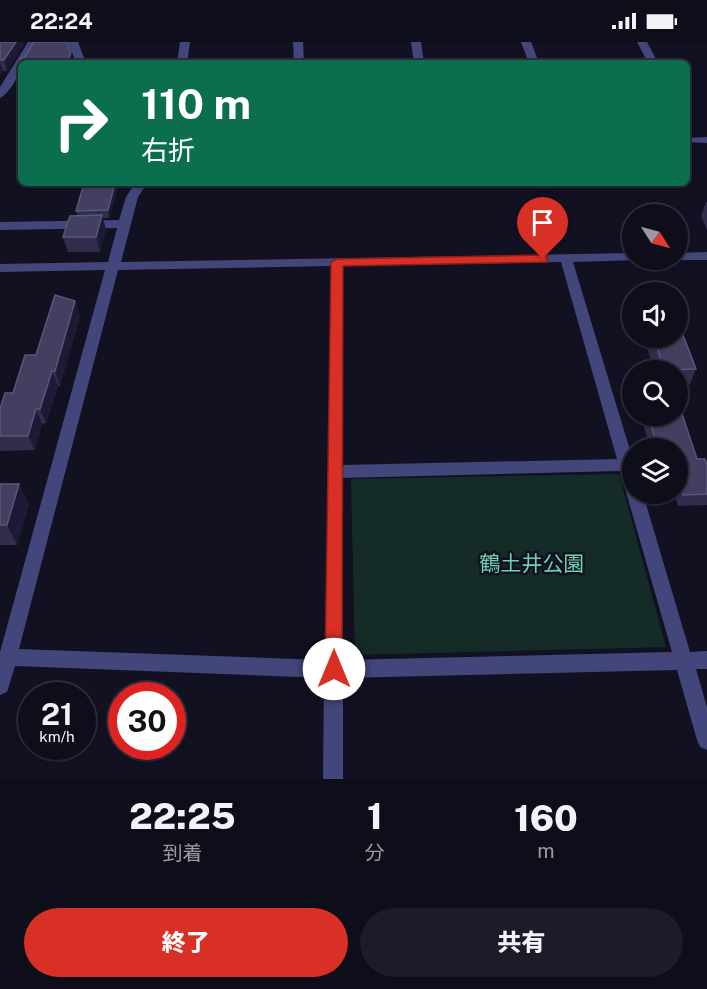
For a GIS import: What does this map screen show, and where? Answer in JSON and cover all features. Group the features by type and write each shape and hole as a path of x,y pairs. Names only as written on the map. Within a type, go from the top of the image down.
{"street":[{"path":"22,60 33,42"},
{"path":"74,42 80,60"},
{"path":"182,60 185,42"},
{"path":"298,42 299,60"},
{"path":"416,42 419,60"},
{"path":"526,42 533,60"},
{"path":"642,42 651,60"},
{"path":"0,95 18,66"},
{"path":"690,137 707,140"},
{"path":"0,686 124,224 132,197 139,186"},
{"path":"0,226 124,224"},
{"path":"688,257 707,256"},
{"path":"0,268 622,258"},
{"path":"566,259 622,448"},
{"path":"333,779 337,262"},
{"path":"335,472 622,465"},
{"path":"638,504 707,740"},
{"path":"8,657 334,669 707,660"}],"green space":[{"name":"鶴土井公園","path":"619,474 622,485 622,504 627,504 666,647 355,655 351,479"}],"building":[{"path":"0,42 16,42 4,60 0,60"},
{"path":"34,42 67,42 71,53 68,60 21,60"},
{"path":"83,186 114,186 108,210 76,211"},
{"path":"102,215 96,237 63,237 70,216"},
{"path":"55,295 75,301 55,371 52,371 40,409 36,409 28,436 0,436 0,409 5,393 13,393 25,355 36,355"},
{"path":"657,348 688,348 696,369 688,369 688,360 661,360"},
{"path":"651,426 686,426 697,459 705,459 707,464 707,494 688,495 688,438 655,438"},
{"path":"0,484 19,484 7,525 0,525"}],"route":[{"path":"334,669 337,262 543,259"}]}
